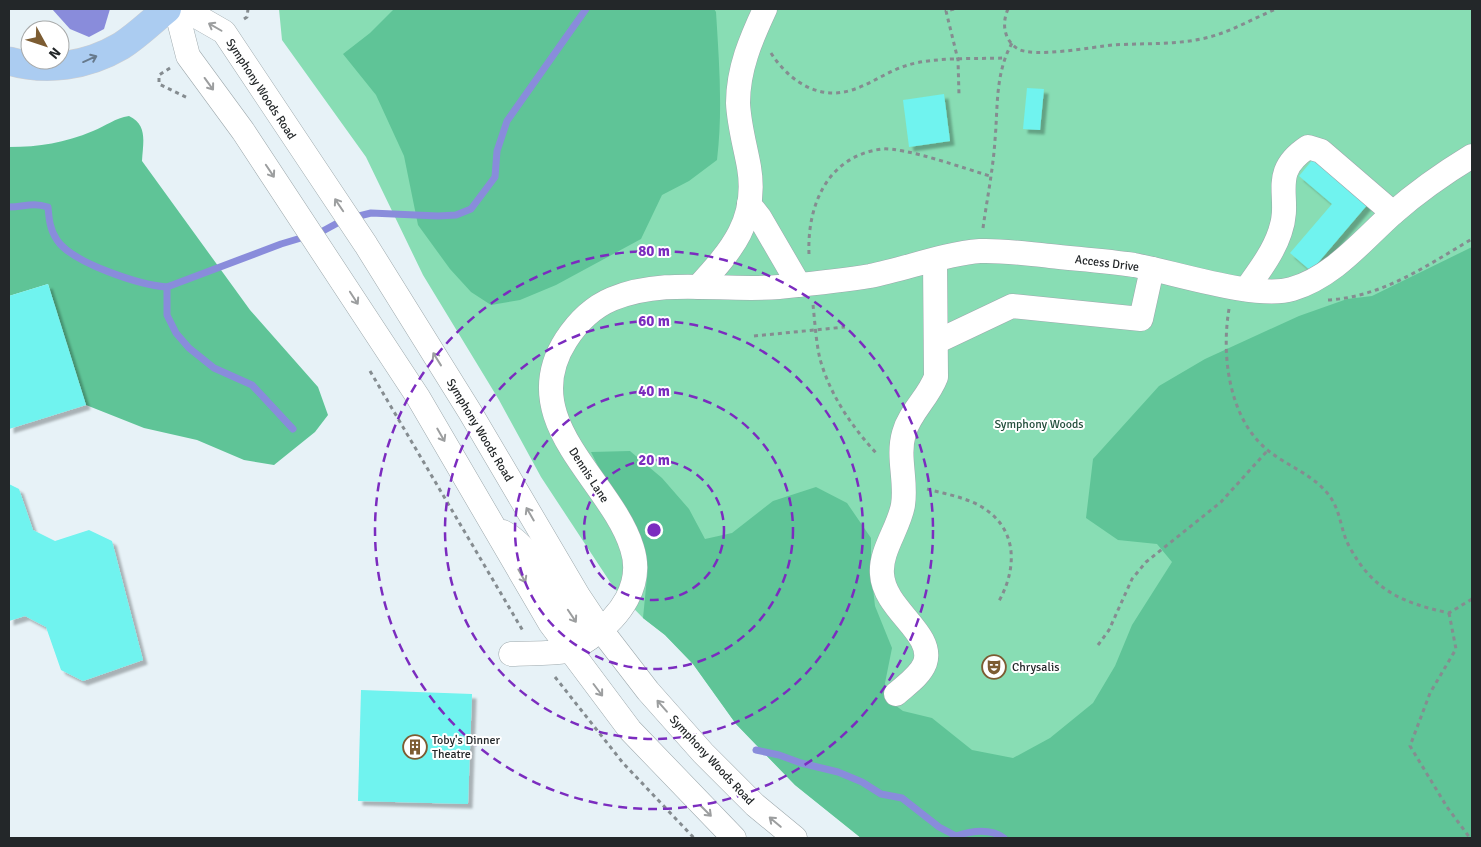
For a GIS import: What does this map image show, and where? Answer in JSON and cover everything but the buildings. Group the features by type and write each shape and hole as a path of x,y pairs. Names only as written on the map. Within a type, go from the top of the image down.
{"highway":[{"path":"9,62 27,67 76,65 122,46 167,9"}],"street":[{"name":"Symphony Woods Road","path":"176,9 188,56 243,131 328,257 418,397 528,587 586,640 648,691 703,752 755,805 794,838"},
{"name":"Symphony Woods Road","path":"184,9 224,32 366,245 466,406 579,597 586,640 630,730 728,836"},
{"path":"698,286 725,258 740,235 750,204 750,180 742,140 738,102 741,73 749,44 762,17"},
{"path":"1240,287 1265,263 1280,232 1285,205 1282,185 1286,169 1296,155 1308,147 1321,151 1393,213"},
{"name":"Access Drive","path":"698,286 773,288 869,276 980,251 1056,257 1152,269 1265,292 1293,289 1324,274 1393,213 1444,174 1472,156"},
{"path":"750,204 805,284"},
{"path":"896,694 918,674 925,664 926,653 922,638 892,603 885,588 882,573 884,558 899,522 903,506 904,475 901,451 904,434 909,420 930,392 936,377 935,260"},
{"path":"936,342 1012,306 1141,319 1152,269"},
{"name":"Dennis Lane","path":"586,640 619,613 631,593 635,563 632,549 624,530 574,455 560,427 553,408 552,392 555,361 574,329 589,313 608,301 634,291 664,286 698,286"},
{"path":"511,654 586,640"},
{"path":"728,836 755,805"}],"path":[{"path":"247,17 248,9"},
{"path":"954,9 946,11 958,60 959,95"},
{"path":"1008,9 1003,19 1004,32 1018,48 1027,51 1172,43 1203,39 1276,9"},
{"path":"762,17 772,54 782,68 809,88 828,94 851,90 909,64 1004,58"},
{"path":"980,251 995,142 999,75 1004,58 1012,43"},
{"path":"159,75 159,84 192,101"},
{"path":"990,176 905,152 883,149 861,155 844,164 828,179 816,200 809,225 805,284 816,330 820,358 830,385 844,413 876,453 904,475 927,489 973,503 986,510 997,520 1010,546 1013,560 1006,588 999,600"},
{"path":"1293,289 1314,301 1347,299 1390,287 1472,239"},
{"path":"1240,287 1226,328 1229,375 1241,417 1254,438 1268,450 1313,479 1328,493 1339,511 1349,545 1371,577 1400,599 1449,613 1472,599"},
{"path":"754,336 845,327"},
{"path":"381,389 524,633"},
{"path":"1098,645 1109,630 1132,579 1146,562 1221,502 1268,450"},
{"path":"1449,613 1456,649 1430,693 1410,746 1447,807 1470,838"}],"green space":[{"name":"Symphony Woods","path":"279,9 1472,9 1472,838 861,838 795,785 736,724 693,664 665,635 643,618 614,588 541,477 499,400 423,275 366,157 282,40"},
{"path":"394,9 714,9 716,12 720,86 717,160 689,181 662,195 641,239 556,285 520,300 491,305 471,292 450,269 418,225 404,156 376,95 343,54 370,33"},
{"path":"129,116 142,129 142,161 250,310 318,387 328,415 315,432 274,465 244,460 197,440 144,428 86,405 48,284 9,296 9,147 42,145 62,141 98,129 119,118"},
{"name":"Symphony Woods","path":"1472,247 1472,838 861,838 795,785 736,724 693,664 665,635 643,618 648,567 591,452 630,451 662,478 689,509 705,539 732,533 773,501 816,487 847,503 871,538 871,570 875,606 892,648 885,683 888,700 903,711 932,718 972,750 1013,758 1050,738 1093,703 1115,666 1132,625 1172,562 1157,544 1118,540 1086,518 1093,459 1159,386 1205,359 1299,316 1347,299 1372,296"}],"water":[{"path":"52,9 110,9 104,29 89,37 70,29 70,20 62,20"}],"waterway":[{"path":"9,207 32,205 48,207 53,232 65,249 91,264 124,277 167,287 281,244 321,232 343,220 371,213 456,215 471,209 495,177 497,151 507,121 586,9"},
{"path":"167,287 167,315 176,333 189,348 214,368 252,385 293,429"},
{"path":"756,750 838,772 862,782 881,794 902,798 939,827 956,836 980,831 993,833 1004,838"}],"place":[{"name":"Chrysalis","path":"994,667"},
{"name":"Toby's Dinner Theatre","path":"415,747"}]}
